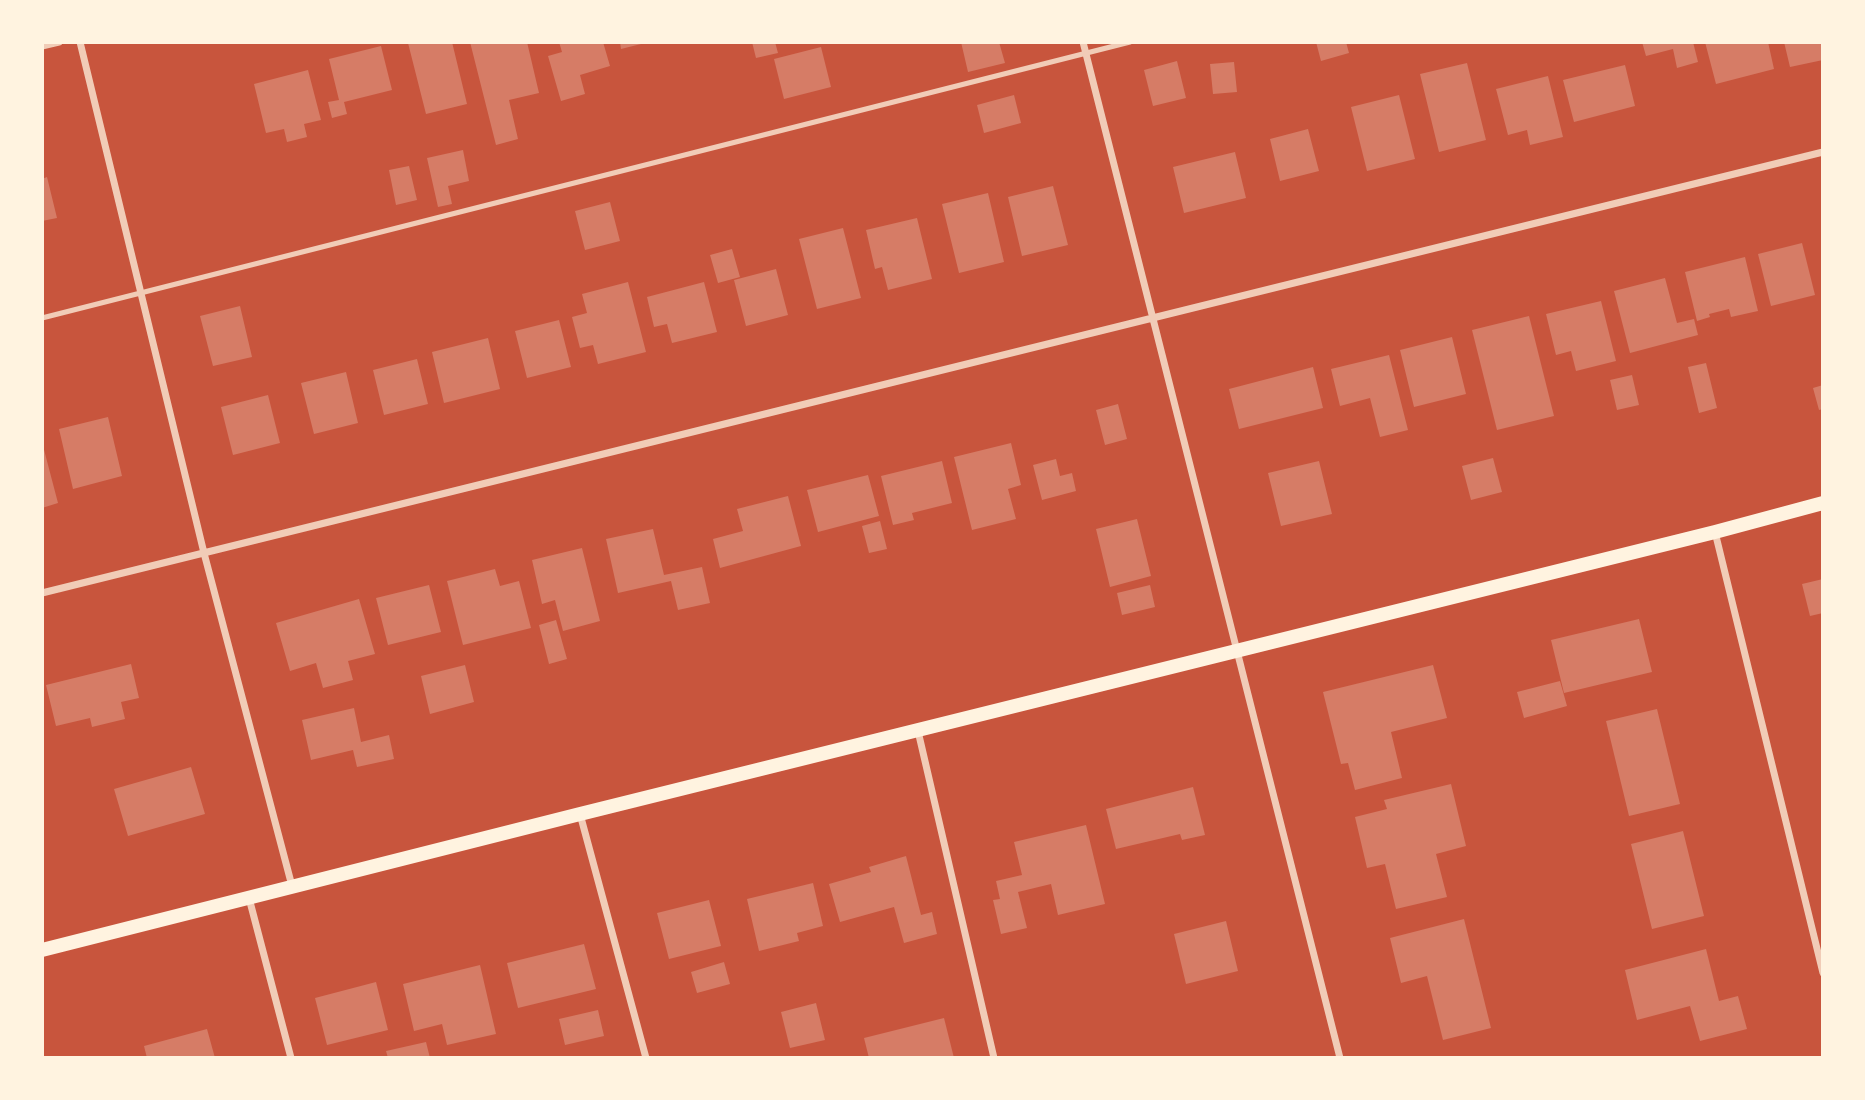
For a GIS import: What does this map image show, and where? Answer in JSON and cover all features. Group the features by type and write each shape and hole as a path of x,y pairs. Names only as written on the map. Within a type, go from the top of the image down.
{"main road":[{"path":"42,950 1823,503"}],"street":[{"path":"42,46 59,42"},
{"path":"80,42 204,553 292,886"},
{"path":"1083,42 1340,1058"},
{"path":"42,593 1823,152"},
{"path":"1715,532 1823,973"},
{"path":"918,732 993,1058"},
{"path":"580,814 646,1058"},
{"path":"249,898 291,1058"}],"lane":[{"path":"42,317 1130,42"}],"building":[{"path":"452,42 467,104 426,114 408,43"},
{"path":"470,42 527,42 539,93 509,100 518,139 496,145"},
{"path":"559,42 603,42 610,66 580,75 585,94 561,101 548,56 562,52"},
{"path":"620,42 644,42 645,43 621,49"},
{"path":"752,42 775,42 778,53 756,58"},
{"path":"961,42 999,42 1005,63 968,72"},
{"path":"1316,42 1346,42 1349,53 1321,61"},
{"path":"1642,42 1693,42 1698,62 1677,68 1673,49 1646,56"},
{"path":"1705,42 1768,42 1774,69 1716,84"},
{"path":"1784,42 1823,42 1823,60 1790,67"},
{"path":"381,46 392,90 344,102 347,114 332,118 328,102 339,100 329,59"},
{"path":"821,47 831,87 784,99 774,59"},
{"path":"1177,61 1186,98 1153,106 1144,70"},
{"path":"1234,62 1237,92 1213,94 1210,64"},
{"path":"1467,63 1486,140 1439,152 1420,74"},
{"path":"1625,65 1635,106 1574,122 1563,80"},
{"path":"308,70 321,120 304,124 307,137 287,142 284,129 266,133 254,84"},
{"path":"1548,76 1563,137 1530,145 1527,130 1508,135 1496,89"},
{"path":"1014,95 1021,123 984,133 977,105"},
{"path":"1399,95 1415,159 1367,171 1351,107"},
{"path":"1308,129 1319,171 1280,181 1270,139"},
{"path":"463,150 469,181 448,186 452,204 438,207 427,158"},
{"path":"1235,152 1246,198 1184,213 1173,167"},
{"path":"409,166 417,200 396,205 389,170"},
{"path":"47,177 57,218 42,221 42,179"},
{"path":"1053,186 1068,245 1022,256 1008,197"},
{"path":"988,193 1004,262 959,273 942,204"},
{"path":"610,202 620,241 585,250 575,211"},
{"path":"917,218 932,279 888,290 882,267 875,269 866,230"},
{"path":"843,228 861,298 817,309 799,239"},
{"path":"1802,243 1815,295 1771,306 1758,254"},
{"path":"732,249 740,277 718,283 710,255"},
{"path":"1745,257 1758,311 1731,317 1729,309 1709,314 1710,317 1697,321 1685,272"},
{"path":"776,269 788,315 746,326 734,280"},
{"path":"1665,278 1677,323 1694,319 1698,335 1630,353 1614,291"},
{"path":"628,282 646,352 598,364 593,345 580,348 572,317 587,313 582,294"},
{"path":"704,282 717,332 672,343 667,324 654,327 647,297"},
{"path":"1601,301 1616,361 1576,371 1571,351 1556,355 1546,314"},
{"path":"240,306 252,357 213,366 200,316"},
{"path":"1529,316 1554,416 1497,430 1472,330"},
{"path":"559,320 571,367 527,378 515,331"},
{"path":"1452,337 1466,394 1414,407 1400,350"},
{"path":"488,338 500,389 444,403 432,352"},
{"path":"1389,355 1408,430 1380,437 1370,398 1340,406 1331,369"},
{"path":"417,359 428,404 384,415 373,370"},
{"path":"1706,363 1717,408 1699,413 1688,367"},
{"path":"1313,367 1323,408 1239,429 1229,389"},
{"path":"346,372 358,423 314,434 301,383"},
{"path":"1632,375 1639,405 1617,410 1610,380"},
{"path":"1823,385 1823,409 1819,410 1813,388"},
{"path":"268,395 280,443 233,455 221,407"},
{"path":"1118,404 1127,439 1105,445 1096,410"},
{"path":"108,417 122,476 73,489 59,429"},
{"path":"42,442 58,503 42,508"},
{"path":"1011,443 1021,485 1008,489 1016,519 972,530 954,457"},
{"path":"1493,458 1502,492 1471,500 1462,466"},
{"path":"1056,459 1060,476 1072,473 1076,491 1042,500 1033,465"},
{"path":"942,461 952,503 912,513 914,520 893,525 881,476"},
{"path":"1319,461 1332,514 1281,526 1268,473"},
{"path":"868,475 879,516 818,532 807,490"},
{"path":"788,496 801,546 720,568 713,539 743,531 737,509"},
{"path":"1137,519 1151,576 1110,587 1096,529"},
{"path":"880,521 887,549 869,553 862,526"},
{"path":"653,529 664,575 702,567 710,603 678,610 671,581 618,593 606,539"},
{"path":"582,548 600,621 563,631 555,600 542,604 532,560"},
{"path":"495,569 500,586 519,581 531,628 463,645 447,581"},
{"path":"1823,579 1823,613 1810,616 1802,584"},
{"path":"429,585 441,632 388,645 376,598"},
{"path":"1150,585 1155,607 1122,615 1117,593"},
{"path":"359,599 375,654 348,661 353,680 323,688 316,663 290,671 276,623"},
{"path":"1639,619 1652,672 1564,693 1551,640"},
{"path":"556,620 567,659 549,664 539,625"},
{"path":"131,664 139,698 121,702 125,719 92,727 90,718 56,726 46,685"},
{"path":"465,665 474,702 430,714 421,676"},
{"path":"1433,665 1447,718 1391,732 1402,778 1355,790 1348,763 1341,764 1323,692"},
{"path":"1560,681 1567,706 1524,718 1517,692"},
{"path":"354,708 361,742 389,735 394,759 357,767 353,750 311,760 302,720"},
{"path":"1657,709 1680,804 1629,816 1606,721"},
{"path":"191,767 205,814 128,836 114,789"},
{"path":"1451,784 1466,846 1436,854 1447,897 1396,909 1385,864 1367,868 1355,817 1387,809 1384,800"},
{"path":"1193,787 1205,835 1182,840 1180,834 1116,849 1106,809"},
{"path":"1086,825 1105,904 1058,915 1051,884 1018,892 1027,928 1001,934 993,900 1000,899 996,881 1022,875 1014,842"},
{"path":"1683,831 1704,916 1652,929 1631,844"},
{"path":"906,856 921,915 932,912 937,934 904,943 894,907 840,922 829,884 871,872 869,867"},
{"path":"813,883 823,926 797,933 799,941 759,951 747,899"},
{"path":"709,900 721,946 669,959 657,913"},
{"path":"1464,919 1491,1028 1443,1040 1427,976 1401,983 1390,938"},
{"path":"1226,921 1238,971 1186,984 1174,934"},
{"path":"584,944 596,989 518,1008 507,963"},
{"path":"1706,949 1719,1001 1738,996 1747,1029 1700,1041 1690,1006 1637,1020 1625,970"},
{"path":"724,962 730,984 697,993 691,972"},
{"path":"480,965 496,1034 447,1045 442,1024 414,1031 403,984"},
{"path":"376,982 388,1030 327,1045 315,998"},
{"path":"816,1003 825,1040 790,1048 781,1012"},
{"path":"598,1010 604,1036 565,1045 559,1019"},
{"path":"944,1018 954,1058 869,1058 864,1038"},
{"path":"207,1029 215,1058 147,1058 144,1046"},
{"path":"426,1042 430,1058 388,1058 386,1051"}]}
